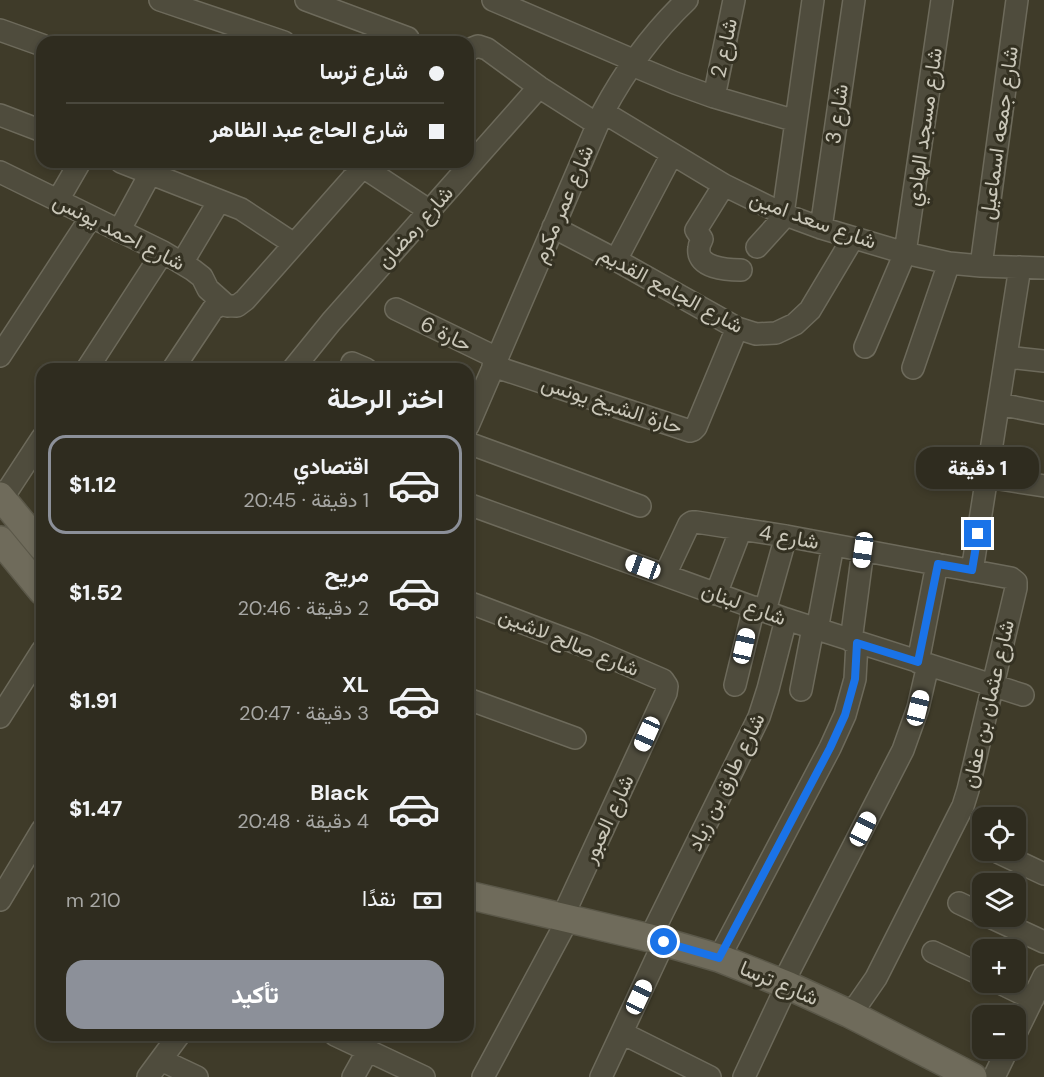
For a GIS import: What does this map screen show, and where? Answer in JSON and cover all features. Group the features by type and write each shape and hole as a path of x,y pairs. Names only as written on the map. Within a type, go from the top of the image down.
{"main road":[{"path":"1,497 36,540"},
{"path":"0,540 36,584"},
{"name":"شارع ترسا","path":"474,896 657,940 719,958 785,984 848,1013 973,1077"}],"street":[{"path":"160,0 266,36"},
{"path":"306,0 403,36"},
{"path":"493,0 675,83 796,121"},
{"name":"شارع 2","path":"714,97 734,0"},
{"path":"757,247 785,215 813,0"},
{"name":"شارع 3","path":"821,228 854,0"},
{"name":"شارع مسجد الهادي","path":"865,347 905,253 942,0"},
{"name":"شارع جمعه اسماعيل","path":"981,266 1017,0"},
{"name":"شارع عمر مكرم","path":"474,407 600,118 616,88 678,2"},
{"path":"0,30 36,43"},
{"name":"شارع سعد امين","path":"474,48 478,46 488,49 539,87 672,154 724,185 785,215 853,238 949,263 1044,268"},
{"name":"شارع رمضان","path":"474,162 539,87"},
{"path":"0,115 36,129"},
{"path":"616,260 672,154"},
{"path":"58,201 77,168"},
{"path":"136,168 241,209 294,244"},
{"path":"177,363 213,309 220,305 237,306 245,300 358,168"},
{"path":"367,168 430,212"},
{"name":"شارع رمضان","path":"298,363 331,322 468,168"},
{"name":"شارع احمد يونس","path":"0,171 182,263 198,273 208,289 227,306"},
{"path":"119,231 150,174"},
{"path":"724,185 696,230 702,238 698,249 700,257 715,268 741,270"},
{"path":"182,263 219,201"},
{"path":"0,356 91,217"},
{"name":"شارع الجامع القديم","path":"553,227 737,328 756,334 777,333 795,324 810,310 853,238"},
{"path":"91,363 163,252"},
{"path":"913,368 949,263"},
{"path":"972,570 1020,267"},
{"name":"حارة 6","path":"396,309 495,362"},
{"name":"حارة الشيخ يونس","path":"495,362 690,432 696,427 737,328"},
{"path":"1006,357 1044,361"},
{"path":"999,404 1044,413"},
{"path":"474,445 640,506"},
{"path":"1,497 36,447"},
{"path":"987,477 1044,486"},
{"name":"شارع لبنان","path":"474,506 815,629 1023,695"},
{"name":"شارع 4","path":"665,575 688,524 696,522 972,570 1011,578 1016,582"},
{"path":"716,594 741,529"},
{"path":"735,685 759,609 786,536"},
{"path":"801,690 833,545"},
{"path":"719,958 830,748 845,715 855,679 854,642 863,550"},
{"path":"744,1077 785,984 903,750 918,708 938,564"},
{"name":"شارع عثمان بن عفان","path":"848,1013 858,1004 876,978 963,806 1016,582"},
{"name":"شارع صالح لاشين","path":"474,604 584,646 663,680 667,686"},
{"name":"شارع طارق بن زياد","path":"601,1077 622,1033 657,940 759,717 786,619"},
{"path":"0,717 36,660"},
{"name":"شارع العبور","path":"483,1077 565,918 666,693 667,686"},
{"path":"474,701 575,738"},
{"path":"0,900 36,840"},
{"path":"1016,861 1044,874"},
{"path":"959,903 972,909"},
{"path":"1012,927 1044,942"},
{"path":"933,952 972,970"},
{"path":"1026,1013 1044,976"},
{"path":"1021,993 1033,999"},
{"path":"622,1033 710,1077"},
{"path":"148,1077 174,1041"},
{"path":"348,1041 410,1074"},
{"path":"353,1077 368,1050"},
{"path":"994,1077 1003,1059"},
{"path":"161,1060 197,1077"}],"route":[{"path":"664,942 719,958 830,748 845,715 855,679 857,643 918,662 938,564 972,570 978,534"}]}
